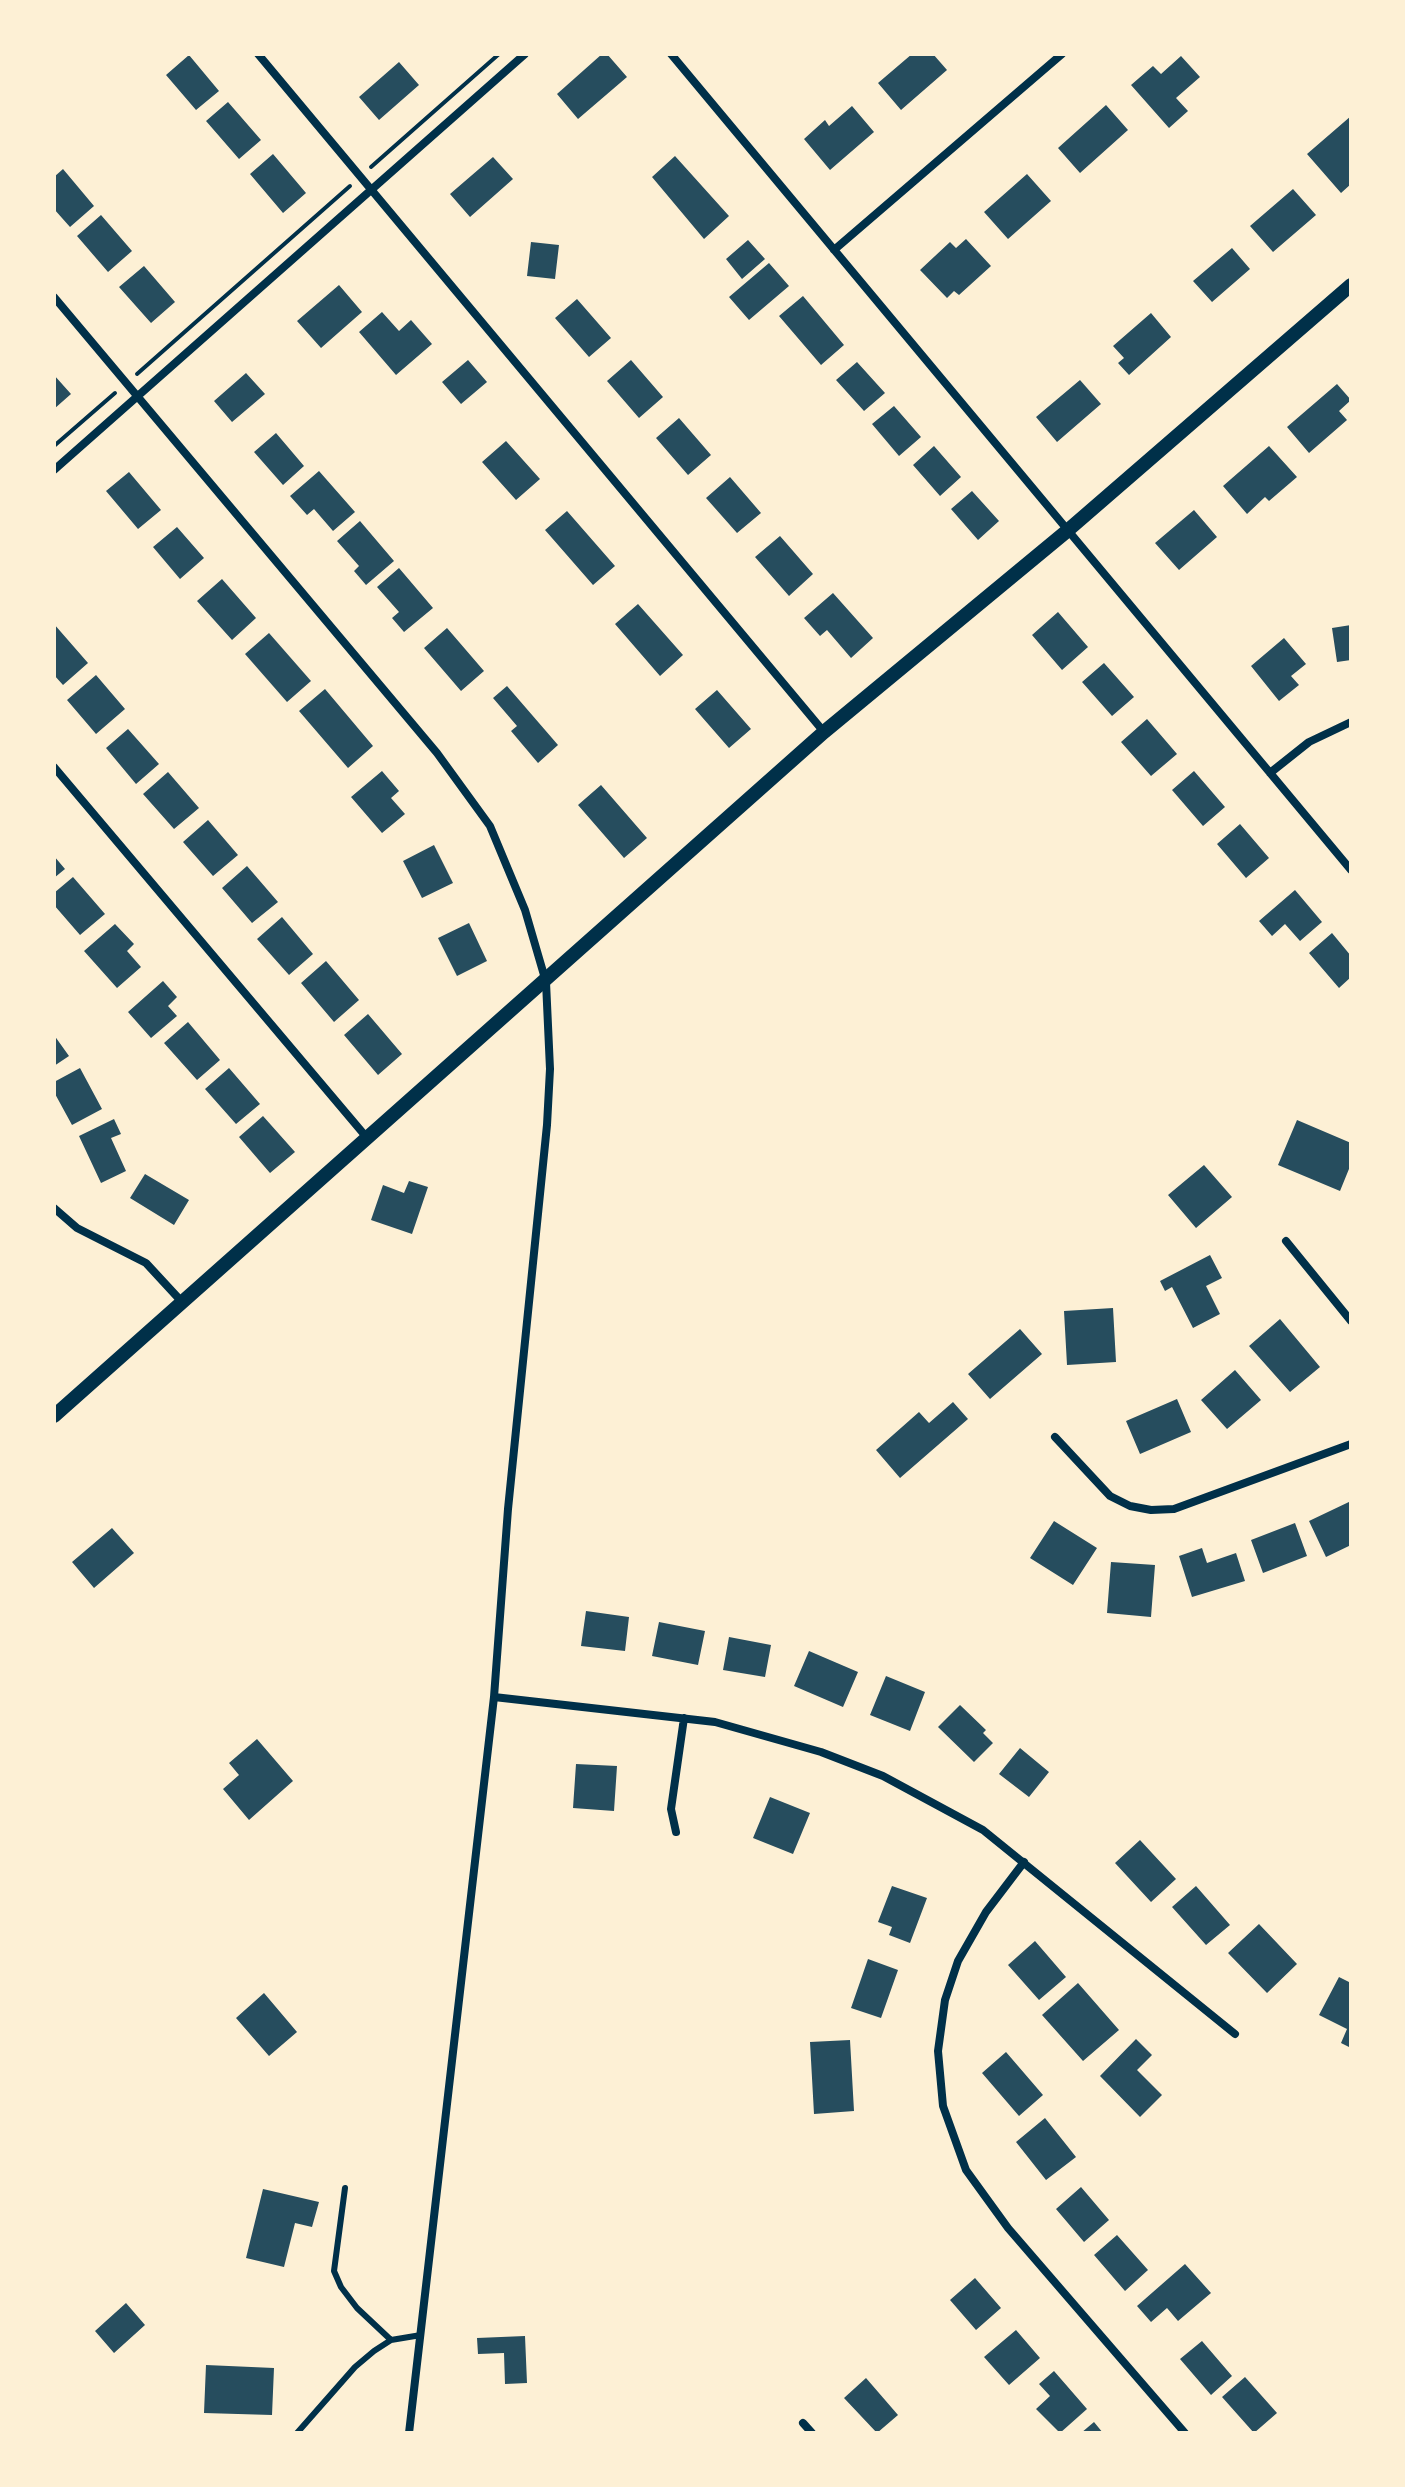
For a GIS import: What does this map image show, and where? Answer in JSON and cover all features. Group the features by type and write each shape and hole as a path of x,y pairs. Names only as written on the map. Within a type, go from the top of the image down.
{"street":[{"path":"258,54 824,732"},
{"path":"54,470 525,54"},
{"path":"671,54 1351,870"},
{"path":"834,250 1062,54"},
{"path":"54,1416 369,1140 824,732 1067,531 1351,285"},
{"path":"54,297 437,753 490,826 525,910 546,982 550,1069 547,1125 508,1509 494,1697 409,2433"},
{"path":"1270,773 1309,742 1351,722"},
{"path":"54,767 369,1140"},
{"path":"54,1208 77,1228 146,1263 182,1302"},
{"path":"1286,1241 1351,1321"},
{"path":"1055,1437 1110,1496 1130,1506 1151,1510 1174,1509 1351,1444"},
{"path":"494,1697 715,1722 821,1752 883,1776 983,1830 1235,2034"},
{"path":"676,1832 671,1809 684,1718"},
{"path":"1024,1862 979,1924 958,1961 945,2000 938,2051 943,2106 966,2170 1008,2228 1185,2433"},
{"path":"803,2423 812,2433"}],"lane":[{"path":"345,2188 334,2271 341,2287 357,2308 391,2340"},
{"path":"297,2433 355,2367 391,2340 421,2335"}],"path":[{"path":"54,446 499,54"}],"building":[{"path":"602,54 607,54 627,77 578,119 557,94"},
{"path":"912,54 933,54 947,70 901,110 878,83"},
{"path":"189,55 219,91 196,110 166,75"},
{"path":"1181,56 1200,77 1176,98 1188,111 1169,128 1131,85 1153,66 1161,74"},
{"path":"399,62 419,85 379,120 359,97"},
{"path":"228,102 261,140 239,159 206,121"},
{"path":"1106,105 1128,130 1080,173 1058,148"},
{"path":"852,106 874,132 830,170 804,139 825,120 829,126"},
{"path":"1351,116 1351,184 1341,193 1307,154"},
{"path":"273,154 306,193 283,213 250,174"},
{"path":"675,156 729,216 704,239 652,177"},
{"path":"493,157 513,179 470,217 450,194"},
{"path":"63,169 94,206 70,227 54,209 54,177"},
{"path":"1027,174 1051,201 1008,239 984,212"},
{"path":"1293,189 1316,215 1273,252 1250,226"},
{"path":"101,215 132,251 108,272 77,236"},
{"path":"966,239 991,266 959,295 954,291 947,298 920,270 950,242 956,248"},
{"path":"748,240 765,259 742,279 726,259"},
{"path":"531,242 559,245 555,279 527,276"},
{"path":"1232,248 1250,269 1212,302 1193,281"},
{"path":"769,263 789,286 749,320 729,297"},
{"path":"144,266 175,302 151,323 119,287"},
{"path":"339,285 362,312 321,348 297,321"},
{"path":"803,296 844,345 821,365 779,316"},
{"path":"577,299 611,338 589,357 555,318"},
{"path":"382,312 399,331 411,320 432,344 396,375 359,332"},
{"path":"1151,313 1171,337 1129,375 1118,363 1124,358 1113,346"},
{"path":"468,360 487,382 461,404 442,382"},
{"path":"631,360 663,397 639,418 607,381"},
{"path":"857,362 885,393 864,411 836,380"},
{"path":"246,373 265,394 232,422 214,401"},
{"path":"54,375 71,394 54,409"},
{"path":"1080,380 1101,404 1057,442 1036,417"},
{"path":"1337,384 1351,400 1339,411 1347,420 1309,453 1287,427"},
{"path":"894,406 921,437 899,456 872,424"},
{"path":"679,418 711,455 688,475 656,438"},
{"path":"276,433 304,466 283,485 254,452"},
{"path":"506,441 540,479 516,500 482,462"},
{"path":"934,446 961,477 940,496 913,465"},
{"path":"1269,446 1297,477 1269,501 1265,497 1247,514 1223,486"},
{"path":"319,471 355,512 333,531 314,509 307,515 290,496"},
{"path":"129,472 161,510 138,529 106,491"},
{"path":"730,477 761,513 737,533 706,498"},
{"path":"972,491 999,521 978,540 951,509"},
{"path":"1194,510 1217,537 1179,570 1155,543"},
{"path":"567,511 615,566 593,585 545,530"},
{"path":"360,521 394,561 366,585 354,571 359,566 337,541"},
{"path":"177,527 204,558 180,579 153,547"},
{"path":"780,536 813,574 789,596 755,557"},
{"path":"399,568 433,608 404,632 392,618 399,612 377,587"},
{"path":"222,579 256,618 232,640 197,601"},
{"path":"833,593 873,638 851,658 827,630 820,636 804,618"},
{"path":"638,604 683,655 660,676 615,624"},
{"path":"1058,612 1088,647 1062,670 1032,635"},
{"path":"54,624 88,663 63,685 54,675"},
{"path":"1351,625 1351,660 1337,662 1332,628"},
{"path":"447,628 484,671 461,691 424,648"},
{"path":"269,633 311,681 287,702 245,654"},
{"path":"1284,638 1306,664 1291,676 1299,685 1279,701 1251,666"},
{"path":"1104,663 1134,697 1112,716 1082,682"},
{"path":"96,675 125,709 96,734 67,700"},
{"path":"507,686 558,745 538,763 511,731 517,726 493,698"},
{"path":"325,689 373,746 348,768 299,711"},
{"path":"717,690 751,729 729,748 695,709"},
{"path":"1147,719 1177,754 1151,776 1121,742"},
{"path":"128,729 159,764 136,784 106,748"},
{"path":"382,771 399,791 391,798 405,814 382,833 351,797"},
{"path":"1194,771 1225,807 1203,826 1172,790"},
{"path":"168,772 199,808 174,829 143,794"},
{"path":"601,785 647,838 624,858 578,805"},
{"path":"208,820 238,855 213,876 183,842"},
{"path":"1240,824 1269,858 1246,878 1217,844"},
{"path":"434,845 453,883 422,898 403,861"},
{"path":"54,856 65,869 54,878"},
{"path":"247,866 278,902 252,923 222,888"},
{"path":"73,877 105,914 80,935 54,905 54,893"},
{"path":"1295,890 1322,922 1300,941 1285,924 1272,936 1259,921"},
{"path":"282,917 313,954 289,975 257,939"},
{"path":"469,923 487,961 457,976 438,938"},
{"path":"115,924 134,944 127,951 141,967 117,988 84,951"},
{"path":"1332,933 1351,956 1351,977 1339,988 1309,953"},
{"path":"326,961 359,1000 334,1022 301,983"},
{"path":"163,981 177,997 168,1006 177,1016 151,1038 128,1012"},
{"path":"368,1014 402,1054 378,1075 344,1035"},
{"path":"188,1022 220,1060 197,1080 164,1043"},
{"path":"54,1035 69,1056 54,1066"},
{"path":"80,1068 102,1109 72,1125 54,1092 54,1082"},
{"path":"229,1068 260,1104 236,1124 205,1089"},
{"path":"263,1116 295,1152 270,1173 239,1137"},
{"path":"114,1119 121,1134 111,1138 126,1171 101,1183 79,1136"},
{"path":"1297,1120 1351,1143 1351,1164 1340,1191 1278,1165"},
{"path":"1204,1165 1232,1197 1196,1228 1168,1195"},
{"path":"145,1174 189,1200 174,1225 130,1198"},
{"path":"409,1181 428,1187 412,1234 371,1220 383,1185 404,1193"},
{"path":"1210,1255 1222,1278 1206,1286 1220,1314 1193,1328 1172,1287 1165,1291 1160,1281"},
{"path":"1113,1308 1116,1362 1067,1365 1064,1311"},
{"path":"1280,1319 1320,1367 1290,1392 1249,1346"},
{"path":"1020,1329 1042,1354 990,1399 968,1374"},
{"path":"1235,1370 1261,1400 1227,1429 1201,1400"},
{"path":"1177,1399 1191,1432 1140,1454 1126,1421"},
{"path":"953,1402 968,1419 900,1478 876,1450 919,1412 929,1423"},
{"path":"1351,1501 1351,1545 1326,1557 1309,1521"},
{"path":"1054,1521 1097,1548 1073,1585 1030,1558"},
{"path":"1295,1523 1307,1556 1263,1573 1251,1540"},
{"path":"112,1528 134,1553 94,1588 72,1562"},
{"path":"1202,1548 1207,1563 1236,1553 1245,1581 1192,1597 1179,1556"},
{"path":"1111,1562 1155,1565 1151,1617 1107,1613"},
{"path":"586,1611 629,1617 625,1651 581,1646"},
{"path":"659,1622 705,1631 698,1665 652,1656"},
{"path":"729,1637 771,1645 765,1677 723,1670"},
{"path":"809,1651 858,1672 843,1707 794,1686"},
{"path":"886,1676 925,1692 910,1731 870,1715"},
{"path":"960,1705 986,1730 983,1733 993,1743 974,1762 938,1727"},
{"path":"257,1739 293,1781 249,1820 223,1789 239,1775 229,1763"},
{"path":"1020,1748 1049,1772 1029,1797 999,1774"},
{"path":"576,1764 617,1766 614,1811 573,1808"},
{"path":"770,1797 810,1813 793,1854 753,1838"},
{"path":"1140,1840 1176,1879 1151,1902 1115,1863"},
{"path":"892,1886 927,1898 910,1943 889,1935 892,1927 878,1922"},
{"path":"1196,1886 1230,1925 1206,1945 1172,1907"},
{"path":"1259,1924 1297,1964 1267,1993 1228,1953"},
{"path":"1035,1941 1066,1977 1039,2000 1008,1965"},
{"path":"868,1959 898,1970 881,2018 851,2008"},
{"path":"1339,1977 1351,1983 1351,2048 1341,2043 1347,2029 1319,2015"},
{"path":"1078,1983 1119,2030 1083,2061 1042,2015"},
{"path":"264,1993 297,2032 269,2056 236,2018"},
{"path":"1136,2039 1152,2055 1137,2070 1162,2095 1140,2117 1100,2076"},
{"path":"850,2040 854,2111 814,2114 810,2042"},
{"path":"1006,2052 1043,2095 1019,2116 982,2073"},
{"path":"1045,2118 1076,2157 1046,2180 1016,2142"},
{"path":"1081,2187 1109,2220 1084,2242 1056,2209"},
{"path":"263,2189 319,2202 312,2227 295,2223 284,2267 246,2258"},
{"path":"1117,2235 1148,2270 1125,2291 1094,2255"},
{"path":"1185,2264 1211,2293 1178,2321 1167,2308 1151,2322 1137,2306"},
{"path":"975,2278 1001,2308 976,2330 950,2300"},
{"path":"126,2303 145,2325 114,2353 95,2331"},
{"path":"1016,2330 1040,2358 1009,2385 984,2357"},
{"path":"525,2336 527,2383 505,2384 504,2353 478,2354 477,2338"},
{"path":"1202,2341 1232,2376 1211,2395 1180,2359"},
{"path":"206,2365 274,2368 272,2415 204,2413"},
{"path":"1054,2371 1087,2409 1060,2433 1036,2409 1050,2396 1039,2384"},
{"path":"1245,2377 1277,2413 1254,2433 1222,2397"},
{"path":"866,2378 898,2415 877,2433 844,2398"},
{"path":"1094,2422 1103,2433 1081,2433"}]}
